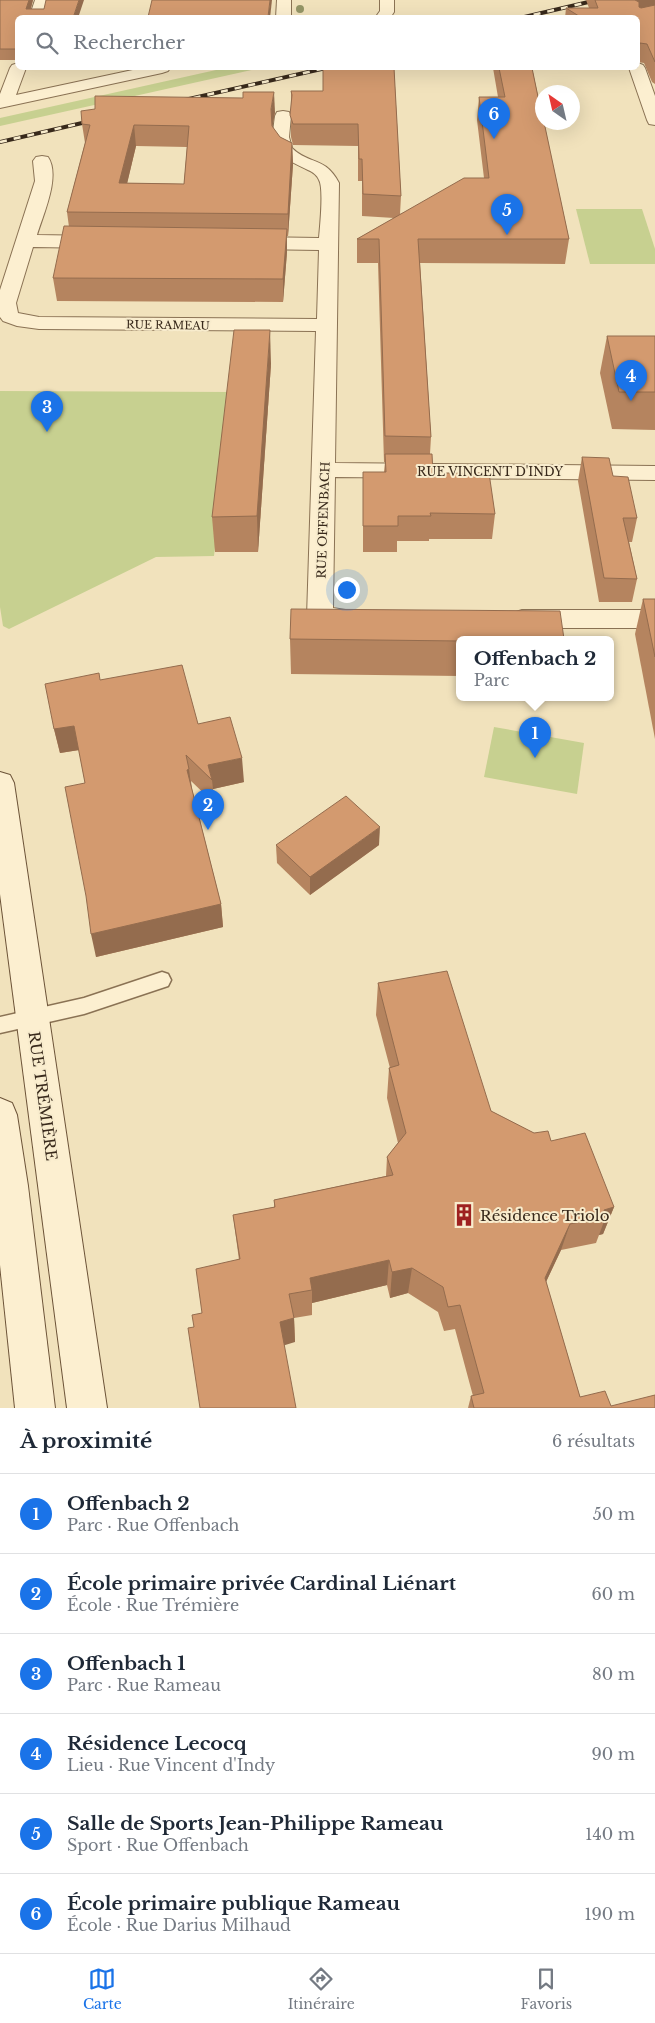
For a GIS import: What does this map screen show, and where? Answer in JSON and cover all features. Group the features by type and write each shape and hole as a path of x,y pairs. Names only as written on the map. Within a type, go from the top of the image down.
{"street":[{"path":"37,15 42,0"},
{"path":"283,15 284,0"},
{"path":"384,15 387,12 387,0"},
{"path":"2,103 17,70"},
{"path":"2,103 153,70"},
{"path":"639,70 655,120"},
{"name":"RUE OFFENBACH","path":"283,116 281,144 284,150 294,158 318,166 328,177 330,183 325,470 320,617 368,618"},
{"name":"RUE RAMEAU","path":"42,161 44,181 6,303 5,320 38,323 327,325"},
{"path":"25,241 113,242"},
{"path":"231,243 330,244"},
{"name":"RUE VINCENT D'INDY","path":"325,470 655,473"},
{"path":"495,618 655,619"},
{"name":"RUE TRÉMIÈRE","path":"0,783 87,1408"},
{"path":"0,1115 10,1186 35,1408"}],"lane":[{"path":"0,1025 84,1006 162,980"}],"green space":[{"path":"216,70 251,70 0,126 0,118"},
{"path":"576,209 642,209 655,249 655,264 590,264"},
{"path":"0,391 233,392 214,556 156,557 9,629 3,626 0,607"},
{"path":"494,727 584,743 577,794 484,777"}],"building":[{"path":"0,0 29,0 26,9 44,9 46,0 79,0 74,15 15,15 15,49 0,49"},
{"path":"152,0 270,0 268,15 148,15"},
{"path":"595,0 635,0 639,2 639,7 641,8 655,5 655,62 647,44 640,43 640,15 577,15 566,8 598,8"},
{"path":"323,70 394,70 401,196 363,194 358,124 293,124 290,115 291,91 323,91"},
{"path":"499,70 532,70 536,85 535,130 546,130 569,239 418,239 431,437 385,436 379,239 357,239 464,178 489,178 479,97 505,97"},
{"path":"243,92 274,92 271,109 272,126 280,137 292,143 288,214 67,212 90,125 82,124 81,111 95,109 95,96 243,98","holes":["134,125 189,126 184,184 119,183"]},
{"path":"64,226 287,229 283,279 53,278"},
{"path":"234,330 270,330 257,516 212,517"},
{"path":"607,336 655,336 655,392 619,392"},
{"path":"385,454 432,454 433,473 489,473 495,514 430,513 431,516 398,516 398,526 363,526 363,472 386,472"},
{"path":"582,457 609,458 613,476 628,477 637,518 623,518 637,579 604,578"},
{"path":"643,599 655,599 655,657"},
{"path":"291,609 560,611 564,636 456,636 456,641 290,639"},
{"path":"182,665 198,724 230,717 242,758 208,765 212,780 186,755 189,769 187,770 221,904 91,934 86,896 65,787 85,783 74,726 54,729 45,684 99,673 100,680"},
{"path":"346,796 380,827 310,877 276,845"},
{"name":"Résidence Triolo","path":"447,971 491,1111 534,1133 548,1131 551,1141 585,1133 614,1207 604,1210 606,1216 570,1224 545,1278 580,1397 605,1391 611,1406 655,1395 655,1408 474,1408 471,1396 484,1393 460,1305 448,1307 443,1287 412,1268 392,1272 389,1260 310,1278 312,1290 289,1294 294,1318 280,1322 296,1408 200,1408 188,1328 194,1327 192,1315 202,1313 196,1269 240,1259 233,1215 275,1207 274,1200 393,1175 387,1157 406,1133 389,1068 399,1065 378,983"}],"railway":[{"path":"533,15 597,0"},
{"path":"180,101 317,70"},
{"path":"0,142 95,120"}],"place":[{"name":"École primaire publique Rameau","path":"494,139"},
{"name":"Salle de Sports Jean-Philippe Rameau","path":"507,235"},
{"name":"Résidence Lecocq","path":"631,401"},
{"name":"Offenbach 1","path":"47,432"},
{"name":"Offenbach 2","path":"535,758"},
{"name":"École primaire privée Cardinal Liénart","path":"208,830"},
{"name":"Résidence Triolo","path":"464,1215"}]}
